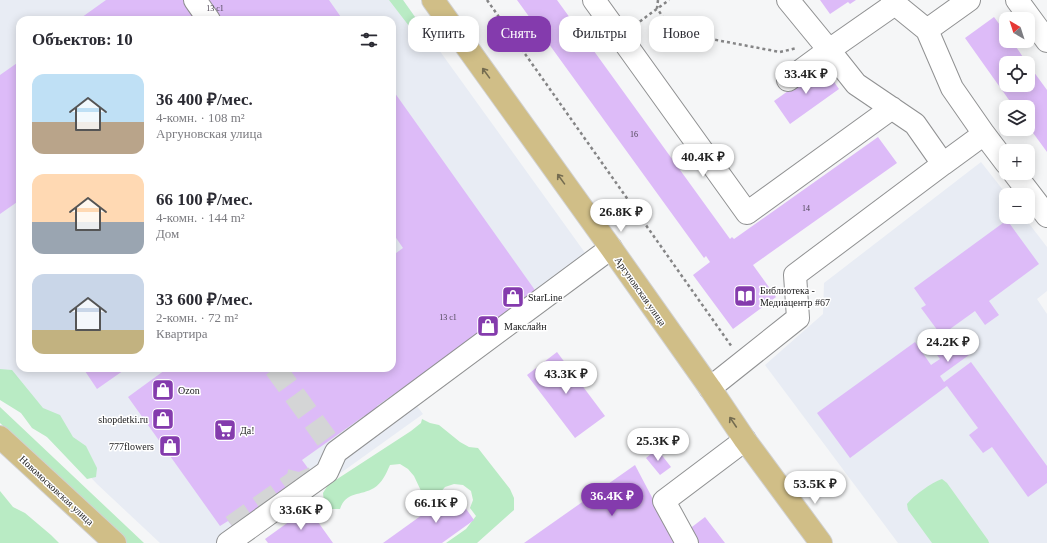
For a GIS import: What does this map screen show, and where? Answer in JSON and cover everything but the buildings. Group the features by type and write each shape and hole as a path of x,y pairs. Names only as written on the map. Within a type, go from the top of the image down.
{"main road":[{"name":"Аргуновская улица","path":"433,0 611,248 745,440 821,543"},
{"name":"Новомосковская улица","path":"0,437 114,543"}],"lane":[{"path":"195,0 206,16"},
{"path":"594,0 606,16"},
{"path":"788,0 856,84 915,124 943,164"},
{"path":"927,30 969,0"},
{"path":"1017,0 1047,41"},
{"path":"788,80 826,46 894,2 927,30 952,88 999,154"},
{"path":"631,52 747,213 892,108"},
{"path":"710,388 798,318 795,274 984,134"},
{"path":"1019,180 1047,216"},
{"path":"229,537 327,472 332,447 611,248"},
{"path":"687,543 664,501 745,440"}],"path":[{"path":"487,0 743,362"},
{"path":"658,0 657,8 668,25 695,36 780,52 826,46"},
{"path":"641,20 669,0"}],"shaded area":[{"path":"0,0 403,0 415,16 408,16 408,52 440,52 596,268 414,402 423,414 243,543 160,543 97,484 61,446 59,448 0,394"},
{"path":"981,162 1001,188 999,188 999,224 1029,224 1047,247 1047,291 1037,299 1047,314 1047,543 898,543 765,365 823,314 824,283"}],"green space":[{"path":"389,0 403,0 414,16 408,16 408,25"},
{"path":"0,369 12,370 43,408 60,415 73,437 86,446 97,468 96,477 87,479 47,437 32,428 21,413 0,400"},
{"path":"0,407 144,543 126,543 0,423"},
{"path":"422,419 439,425 460,442 469,447 478,448 510,489 514,498 514,510 477,543 446,543 466,529 476,516 470,508 473,500 471,491 463,485 454,484 445,487 439,494 430,498 422,493 414,476 408,469 400,464 390,465 384,478 377,486 346,499 340,509 331,509 324,502 323,493 328,485 411,431 421,423"},
{"path":"942,479 947,483 989,543 932,543 908,510 907,504 923,490"},
{"path":"0,491 13,507 25,513 59,543 0,543"}],"tunnel":[{"path":"278,372 328,441"},
{"path":"232,526 297,480 299,472 296,465"}],"place":[{"name":"Библиотека - Медиацентр #67","path":"745,296"},
{"name":"StarLine","path":"513,297"},
{"name":"Макслайн","path":"488,326"},
{"name":"Ozon","path":"163,390"},
{"name":"shopdetki.ru","path":"163,419"},
{"name":"Да!","path":"225,430"},
{"name":"777flowers","path":"170,446"}]}
